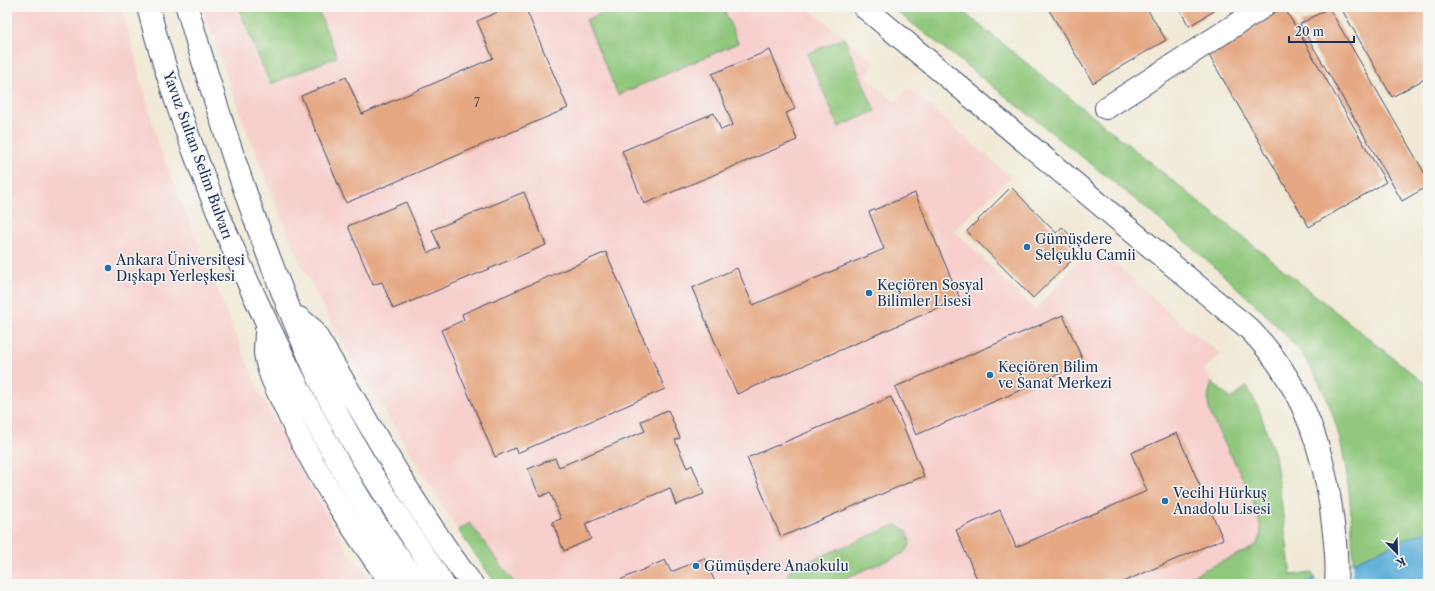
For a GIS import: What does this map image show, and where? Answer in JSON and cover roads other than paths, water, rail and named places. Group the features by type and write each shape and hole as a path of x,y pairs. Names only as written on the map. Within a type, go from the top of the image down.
{"main road":[{"name":"Yavuz Sultan Selim Bulvarı","path":"148,7 165,66 200,165 227,235 266,322 328,447 374,520 418,584"},
{"path":"187,7 243,182 309,357 338,415 379,486 443,584"},
{"path":"864,7 1252,332 1268,350 1287,376 1301,402 1320,451 1332,517 1336,576"},
{"path":"1106,108 1263,7"},
{"path":"291,311 312,329 378,442 442,543 472,584"},
{"path":"266,322 265,353 275,386 296,433 327,488 357,536 392,584"}],"water":[{"path":"1428,530 1428,584 1301,584 1411,537"}],"place":[{"name":"Gümüşdere Selçuklu Camii","path":"1027,247"},
{"name":"Ankara Üniversitesi Dışkapı Yerleşkesi","path":"108,268"},
{"name":"Keçiören Sosyal Bilimler Lisesi","path":"869,293"},
{"name":"Keçiören Bilim ve Sanat Merkezi","path":"990,375"},
{"name":"Vecihi Hürkuş Anadolu Lisesi","path":"1165,501"},
{"name":"Gümüşdere Anaokulu","path":"696,566"}]}
